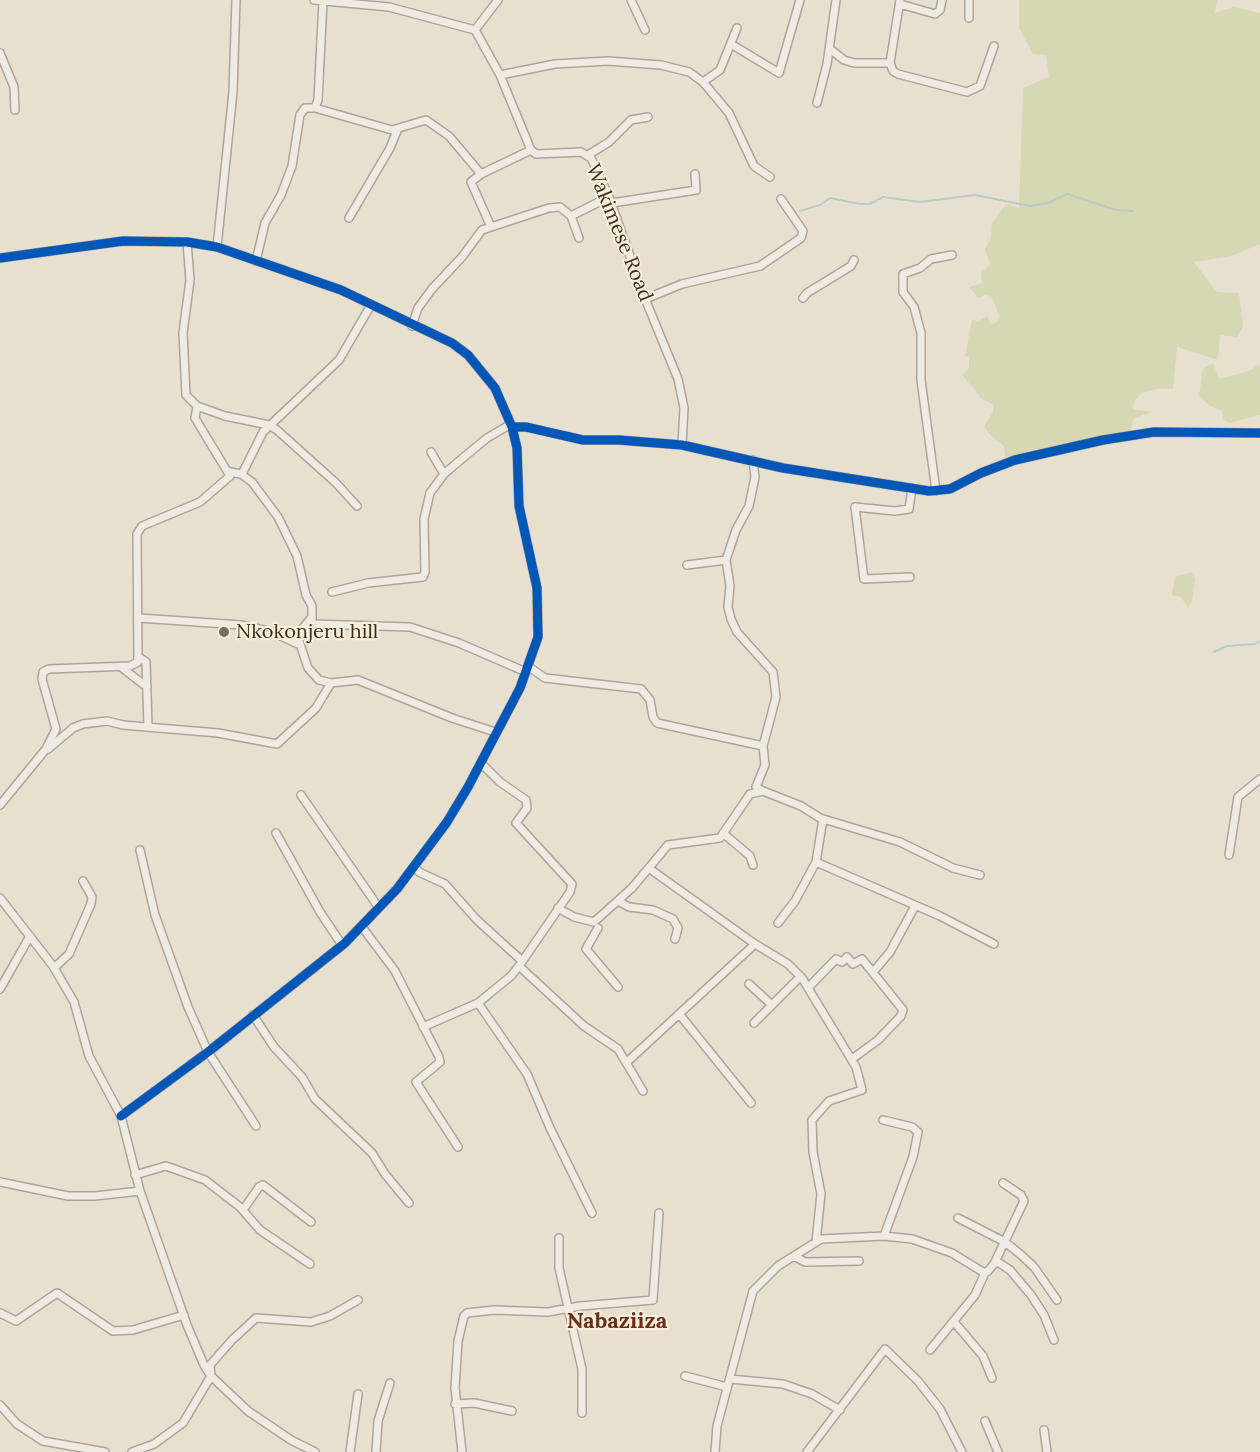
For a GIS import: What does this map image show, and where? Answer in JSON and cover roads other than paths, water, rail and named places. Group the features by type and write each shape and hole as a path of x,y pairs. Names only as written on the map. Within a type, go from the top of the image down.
{"street":[{"path":"217,247 233,92 236,0"},
{"path":"314,0 389,7 475,30 500,75 531,150 481,174 471,182 491,227"},
{"path":"475,30 498,0"},
{"path":"631,0 645,30"},
{"path":"731,44 779,73 800,0"},
{"path":"817,103 830,49 836,0"},
{"path":"942,0 940,10 934,14 900,2 890,63 893,71 967,92 980,86 994,46"},
{"path":"969,0 969,18"},
{"path":"315,108 318,100 323,1"},
{"path":"703,82 717,74 737,28"},
{"path":"830,49 844,60 854,63 890,63"},
{"path":"0,52 14,87 15,110"},
{"path":"500,75 555,64 608,62 676,68 688,72 703,82 729,113 754,166 770,177"},
{"path":"256,261 265,223 281,195 292,166 300,115 305,108 315,108 397,130 426,120 449,136 481,174"},
{"path":"588,155 609,141 631,120 648,117"},
{"path":"349,218 390,148 397,130"},
{"name":"Wakimese Road","path":"531,150 536,153 577,152 588,155 610,200 645,299 678,380 684,408 682,445"},
{"path":"571,216 610,200 696,190 695,174"},
{"path":"645,299 681,284 760,267 801,238 804,231 781,199"},
{"path":"412,326 418,308 432,289 462,258 482,230 557,206 571,216 579,238"},
{"path":"0,258 123,241 187,242 217,247 341,290 412,326 452,343 468,354 495,388 511,425 517,448 519,506 539,610 538,637 528,669 481,763 447,822 415,866 362,927 208,1052 183,1068 121,1116"},
{"path":"187,242 190,280 183,333 184,390 197,406 225,416 269,425 336,483 357,506"},
{"path":"936,491 921,380 921,333 914,307 903,292 903,274 920,268 932,258 952,255"},
{"path":"803,298 807,293 851,266 854,260"},
{"path":"242,474 252,450 269,425 339,360 371,305"},
{"path":"197,406 195,418 230,471 242,474 261,490 278,517 297,556 298,567 306,584 306,595 312,606 312,624 410,627 528,669 544,678 641,689 650,700 653,717 657,723 763,746"},
{"path":"332,592 368,583 423,577 425,572 424,519 430,493 444,474 487,438 511,425 583,440 619,440 682,445 841,478 936,491 950,489 981,473 1015,460 1103,440 1154,432 1260,433"},
{"path":"431,452 444,474"},
{"path":"753,460 755,477 751,499 726,560 730,586 728,607 731,619 737,632 773,672 776,697 763,746 765,765 756,788 801,806 823,819 900,842 953,868 980,875"},
{"path":"0,805 42,754 56,729 43,684 44,672 49,669 121,667 136,664 140,658 137,534 142,526 201,502 227,481 230,471"},
{"path":"910,577 864,579 855,507 895,511 909,509 912,488"},
{"path":"687,565 726,560"},
{"path":"312,617 297,635 298,644 312,674 319,680 331,684 358,680 442,714 495,732"},
{"path":"139,618 241,625 272,632 298,644"},
{"path":"140,658 146,662 147,726"},
{"path":"121,667 147,687"},
{"path":"42,754 73,728 83,724 107,721 123,725 218,733 277,744 316,708 331,684"},
{"path":"423,1027 478,1003 511,976 570,892 571,882 516,823 528,808 526,800 500,782 481,763"},
{"path":"1230,855 1238,797 1260,779"},
{"path":"558,908 574,917 594,922 650,869 668,845 718,839 750,794 764,791"},
{"path":"301,795 379,908"},
{"path":"778,923 795,901 816,862 823,819"},
{"path":"276,833 315,903 342,945"},
{"path":"723,833 750,856 753,865"},
{"path":"140,850 147,885 169,957 208,1052 255,1126"},
{"path":"816,862 940,916 994,944"},
{"path":"415,866 419,872 445,885 584,1026 618,1049 644,1091"},
{"path":"650,869 755,944 788,964 808,988 852,1059 863,1089 829,1101 812,1120 813,1152 821,1194 816,1242"},
{"path":"54,968 69,954 91,904 92,897 83,880"},
{"path":"0,897 54,968 74,1002 89,1056 121,1116 140,1191 184,1315 211,1376 248,1411 291,1440 315,1452"},
{"path":"618,901 630,907 654,910 673,919 678,928 675,939"},
{"path":"874,971 894,946 915,906"},
{"path":"362,927 395,971 440,1060 416,1082 458,1147"},
{"path":"598,928 586,949 618,987"},
{"path":"0,989 30,936"},
{"path":"627,1062 755,944"},
{"path":"808,988 836,959 842,962 847,957 853,964 862,959 874,971 903,1010 901,1016 878,1040 852,1059"},
{"path":"754,1023 800,977"},
{"path":"749,984 772,1005"},
{"path":"478,1003 527,1074 550,1128 592,1213"},
{"path":"253,1015 274,1047 302,1077 315,1099 372,1153 385,1174 409,1203"},
{"path":"680,1015 751,1103"},
{"path":"883,1120 912,1127 918,1132 913,1157 884,1236"},
{"path":"135,1175 166,1166 187,1171 206,1180 243,1210 260,1230 310,1264"},
{"path":"0,1182 68,1196 95,1196 140,1191"},
{"path":"983,1272 991,1269 996,1261 1024,1199 1003,1183"},
{"path":"243,1210 262,1185 311,1222"},
{"path":"462,1452 455,1404 458,1341 462,1322 467,1313 494,1310 548,1312 580,1306 653,1300 658,1213"},
{"path":"958,1218 1005,1242 1034,1267 1057,1300"},
{"path":"715,1452 717,1426 753,1291 770,1273 794,1256 816,1242 829,1238 884,1236 933,1246 957,1256 983,1272"},
{"path":"559,1238 559,1268 582,1369 582,1413"},
{"path":"794,1256 805,1262 859,1262"},
{"path":"996,1261 1010,1270 1031,1294 1044,1315 1054,1340"},
{"path":"930,1350 955,1323 975,1295 984,1275 983,1272"},
{"path":"0,1313 16,1321 57,1293 113,1331 133,1330 184,1315"},
{"path":"132,1452 148,1448 183,1423 211,1376 209,1367 256,1318 311,1322 330,1316 358,1300"},
{"path":"955,1323 983,1356 992,1378"},
{"path":"807,1452 885,1349 918,1381 940,1409 962,1452"},
{"path":"685,1376 727,1387"},
{"path":"730,1379 783,1384 812,1394 840,1410"},
{"path":"376,1452 378,1421 390,1383"},
{"path":"350,1452 358,1394"},
{"path":"455,1404 474,1403 512,1411"},
{"path":"0,1405 14,1422 36,1438 76,1450 105,1452"},
{"path":"985,1421 998,1452"},
{"path":"1044,1430 1047,1452"}],"waterway":[{"path":"800,211 820,205 830,198 870,204 883,197 920,202 975,195 1030,206 1049,203 1067,194 1116,210 1133,211"},
{"path":"1214,652 1227,646 1255,644 1260,641"}],"place":[{"name":"Nkokonjeru hill","path":"224,632"}],"district":[{"name":"Nabaziiza","path":"617,1322"}]}
